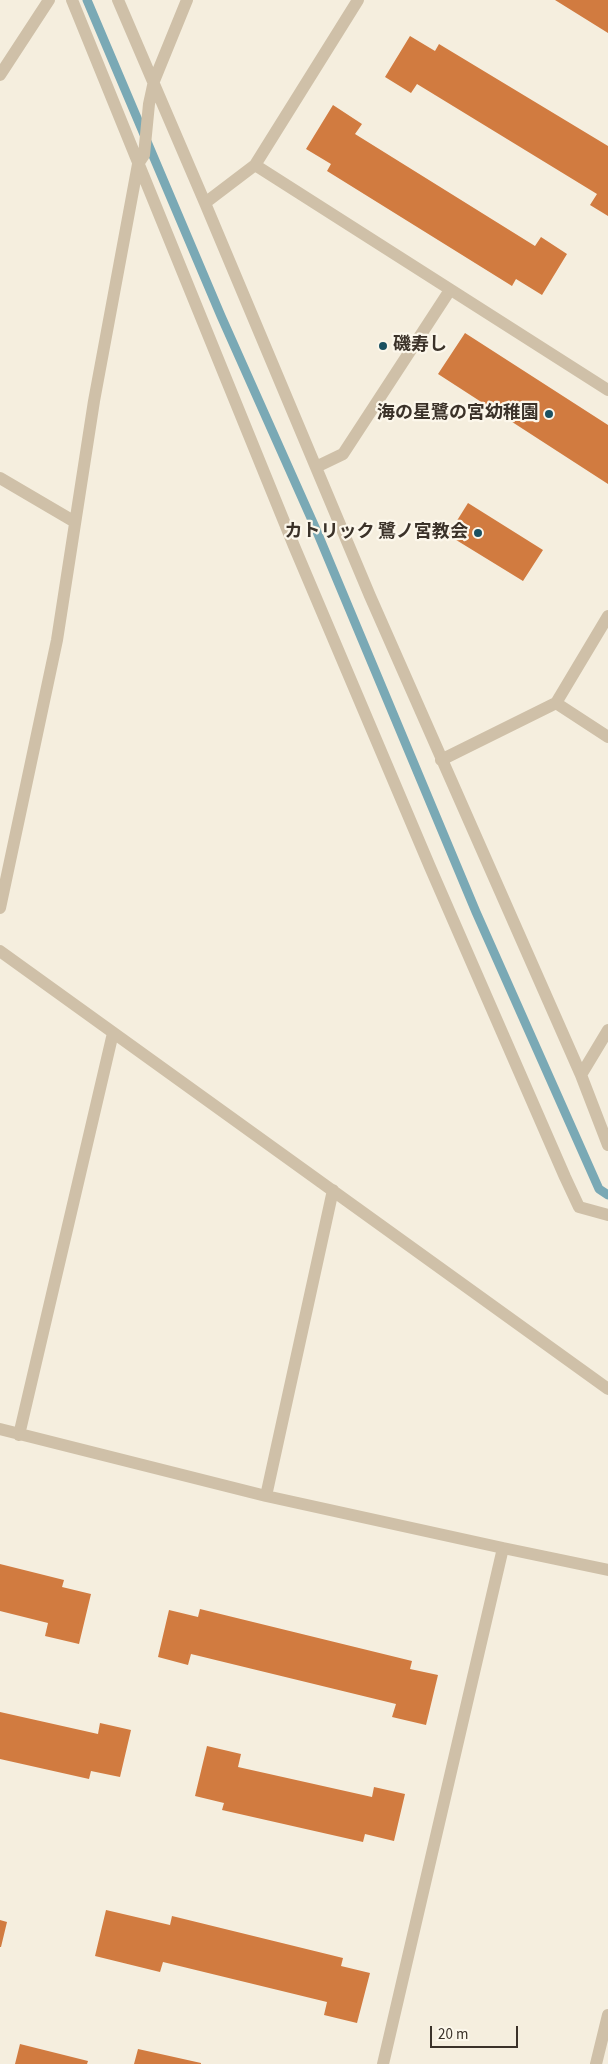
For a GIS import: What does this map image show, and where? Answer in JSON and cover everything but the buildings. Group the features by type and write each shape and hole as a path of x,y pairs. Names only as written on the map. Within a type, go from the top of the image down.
{"street":[{"path":"0,75 49,0"},
{"path":"72,0 141,159 294,546 430,867 579,1207 608,1215"},
{"path":"118,0 154,81 370,596 581,1076 608,1145"},
{"path":"0,908 57,640 94,401 141,159 149,104 154,81 187,0"},
{"path":"205,203 255,165 358,0"},
{"path":"255,165 608,390"},
{"path":"316,467 343,454 450,290"},
{"path":"0,478 75,522"},
{"path":"441,760 556,702 608,616"},
{"path":"556,702 608,737"},
{"path":"0,951 608,1388"},
{"path":"581,1076 608,1030"},
{"path":"19,1435 113,1033"},
{"path":"266,1496 333,1190"},
{"path":"0,1430 266,1496 608,1570"},
{"path":"383,2064 503,1548"},
{"path":"596,2064 608,2015"}],"waterway":[{"path":"87,0 221,316 315,527 476,912 599,1189 608,1195"}],"place":[{"name":"磯寿し","path":"383,346"},
{"name":"海の星鷺の宮幼稚園","path":"549,414"},
{"name":"カトリック 鷺ノ宮教会","path":"478,533"}]}
